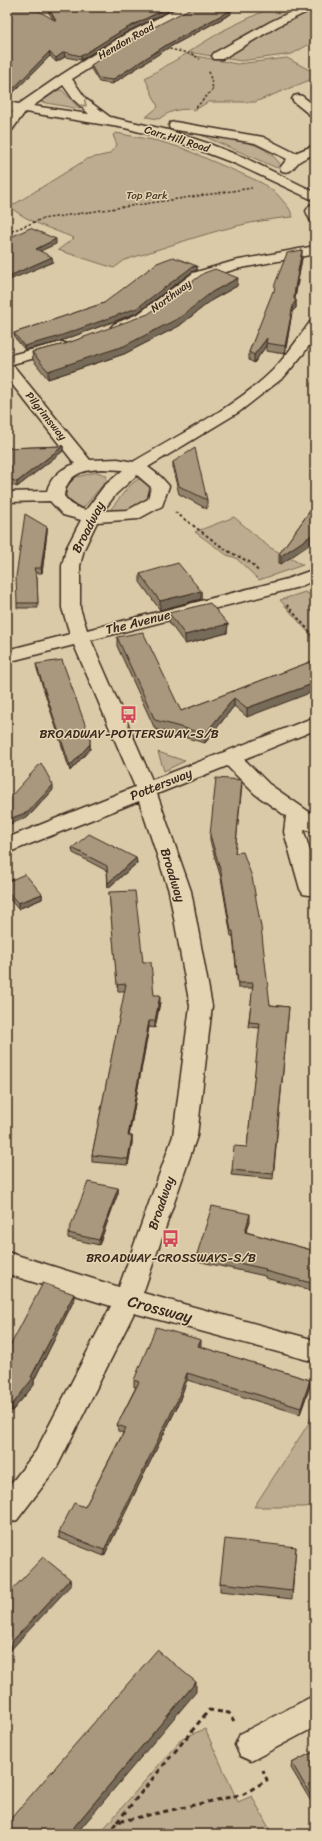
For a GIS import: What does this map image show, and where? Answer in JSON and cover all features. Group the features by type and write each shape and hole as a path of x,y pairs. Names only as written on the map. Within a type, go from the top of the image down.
{"street":[{"path":"7,8 13,7"},
{"name":"Hendon Road","path":"7,127 22,108 65,78 128,38 189,7"},
{"path":"218,56 274,24 310,7"},
{"path":"65,78 73,94 81,103 110,122"},
{"path":"298,99 315,112"},
{"name":"Carr Hill Road","path":"7,106 110,122 164,133 220,153 315,196"},
{"path":"146,129 157,125 176,126 258,140 295,158"},
{"path":"281,180 295,158 315,149"},
{"path":"315,208 313,211 315,217"},
{"name":"Northway","path":"107,331 143,317 198,276 234,265 315,250"},
{"name":"Broadway","path":"7,1511 46,1460 127,1300 185,1136 201,1006 180,891 146,790 80,637 71,608 71,566 75,549 98,504 110,490 137,467 233,409 258,391 278,374 299,350 315,325"},
{"path":"7,361 73,343"},
{"name":"Pilgrimsway","path":"7,368 85,465"},
{"path":"118,464 137,467 151,476 160,486 156,502 132,515 91,516 69,511 60,504 55,496 58,481 68,473 85,465 118,464"},
{"path":"7,497 55,496"},
{"name":"The Avenue","path":"7,656 293,583 315,574"},
{"name":"Pottersway","path":"7,846 315,723"},
{"path":"230,757 262,789 315,826"},
{"path":"297,813 294,832 311,889 315,889"},
{"name":"Crossway","path":"7,1263 127,1300 315,1351"},
{"path":"251,1744 315,1710"}],"path":[{"path":"128,38 192,54 202,60"},
{"path":"176,126 181,119 192,112 213,89 211,73 206,67"},
{"path":"8,245 12,231 42,219 266,186 281,180"},
{"path":"156,502 176,513 228,552 242,557 254,564 315,638"},
{"path":"107,1834 209,1710 229,1713 251,1744 267,1780 244,1794 118,1822"}],"green space":[{"path":"272,7 315,7 315,41 292,54 241,61 188,52 224,30"},
{"path":"186,54 237,64 287,58 315,73 315,78 255,102 208,102 195,110 176,110 159,119 146,117 158,107 145,78"},
{"path":"58,90 62,90 80,109 41,102"},
{"name":"Top Park","path":"116,133 158,141 182,148 262,183 277,194 289,208 293,217 272,219 229,228 125,260 114,268 58,250 74,238 32,221 10,207 87,159 109,154 117,145 113,135"},
{"path":"201,135 233,139 255,145 264,149 280,164 277,168"},
{"path":"97,472 106,475 107,480 83,508 73,505 66,497 67,486 76,477"},
{"path":"138,479 153,483 155,495 135,511 107,514 129,486"},
{"path":"234,517 269,547 303,565 259,580 236,558 227,555 195,532"},
{"path":"305,592 315,598 315,640 280,600"},
{"path":"158,752 185,761 164,771"},
{"path":"315,1408 315,1505 305,1507 254,1507 309,1423"},
{"path":"205,1729 238,1802 252,1796 272,1834 99,1834 182,1738"}],"building":[{"path":"32,7 56,21 48,7 169,7 123,30 81,56 64,52 56,58 49,52 13,89 7,93 7,8"},
{"path":"193,7 219,7 231,10 168,44 112,80 98,78 91,65 133,38"},
{"path":"30,228 56,239 36,249 52,257 7,277 7,237 9,238"},
{"path":"302,250 295,288 294,299 296,300 293,305 285,346 266,343 267,338 254,355 249,352 273,291 274,292 275,284 287,253"},
{"path":"173,257 197,266 192,267 137,308 54,338 24,346 14,333 104,303 157,263"},
{"path":"215,269 238,278 212,292 179,318 124,346 48,371 32,352 65,344 148,314 204,273"},
{"path":"63,446 17,482 7,478 7,448"},
{"path":"195,448 207,500 179,486 173,462"},
{"path":"315,463 315,478 314,474"},
{"path":"315,504 315,533 281,556 279,554"},
{"path":"25,514 47,527 41,568 34,568 37,578 38,603 17,603 16,577"},
{"path":"178,563 201,591 160,601 140,574"},
{"path":"210,603 228,624 185,635 169,613"},
{"path":"143,632 181,711 315,660 315,683 247,708 234,698 205,734 155,720 117,637"},
{"path":"62,660 90,738 90,744 70,766 36,664"},
{"path":"41,763 53,785 28,812 9,819 7,817 7,797 12,795"},
{"path":"216,778 242,780 235,853 243,852 252,877 261,927 270,1005 289,1007 273,1174 232,1170 234,1146 247,1147 260,1023 249,1022 253,983 238,983 233,931 231,931 221,872 210,835"},
{"path":"89,834 136,858 108,883 107,866 72,848"},
{"path":"25,874 42,894 18,903 7,891 7,882"},
{"path":"135,891 143,962 151,962 154,995 160,995 155,1021 149,1021 128,1136 132,1136 128,1159 92,1155 126,984 117,985 109,892"},
{"path":"88,1182 118,1188 99,1240 68,1233"},
{"path":"212,1206 250,1214 245,1232 315,1251 315,1284 265,1271 266,1269 197,1254"},
{"path":"43,1283 74,1294 31,1377 33,1378 12,1405 7,1402 7,1352"},
{"path":"156,1327 201,1340 198,1346 310,1380 301,1408 187,1373 177,1401 104,1550 59,1532 74,1503 85,1507 126,1428 117,1425 139,1382 134,1380"},
{"path":"225,1539 296,1547 292,1591 220,1583"},
{"path":"43,1557 70,1579 7,1647 7,1595"},
{"path":"157,1650 196,1682 68,1834 7,1834 7,1823"},
{"path":"315,1751 315,1803 292,1763"}],"place":[{"name":"BROADWAY-POTTERSWAY-S/B","path":"129,714"},
{"name":"BROADWAY-CROSSWAYS-S/B","path":"171,1238"}]}
